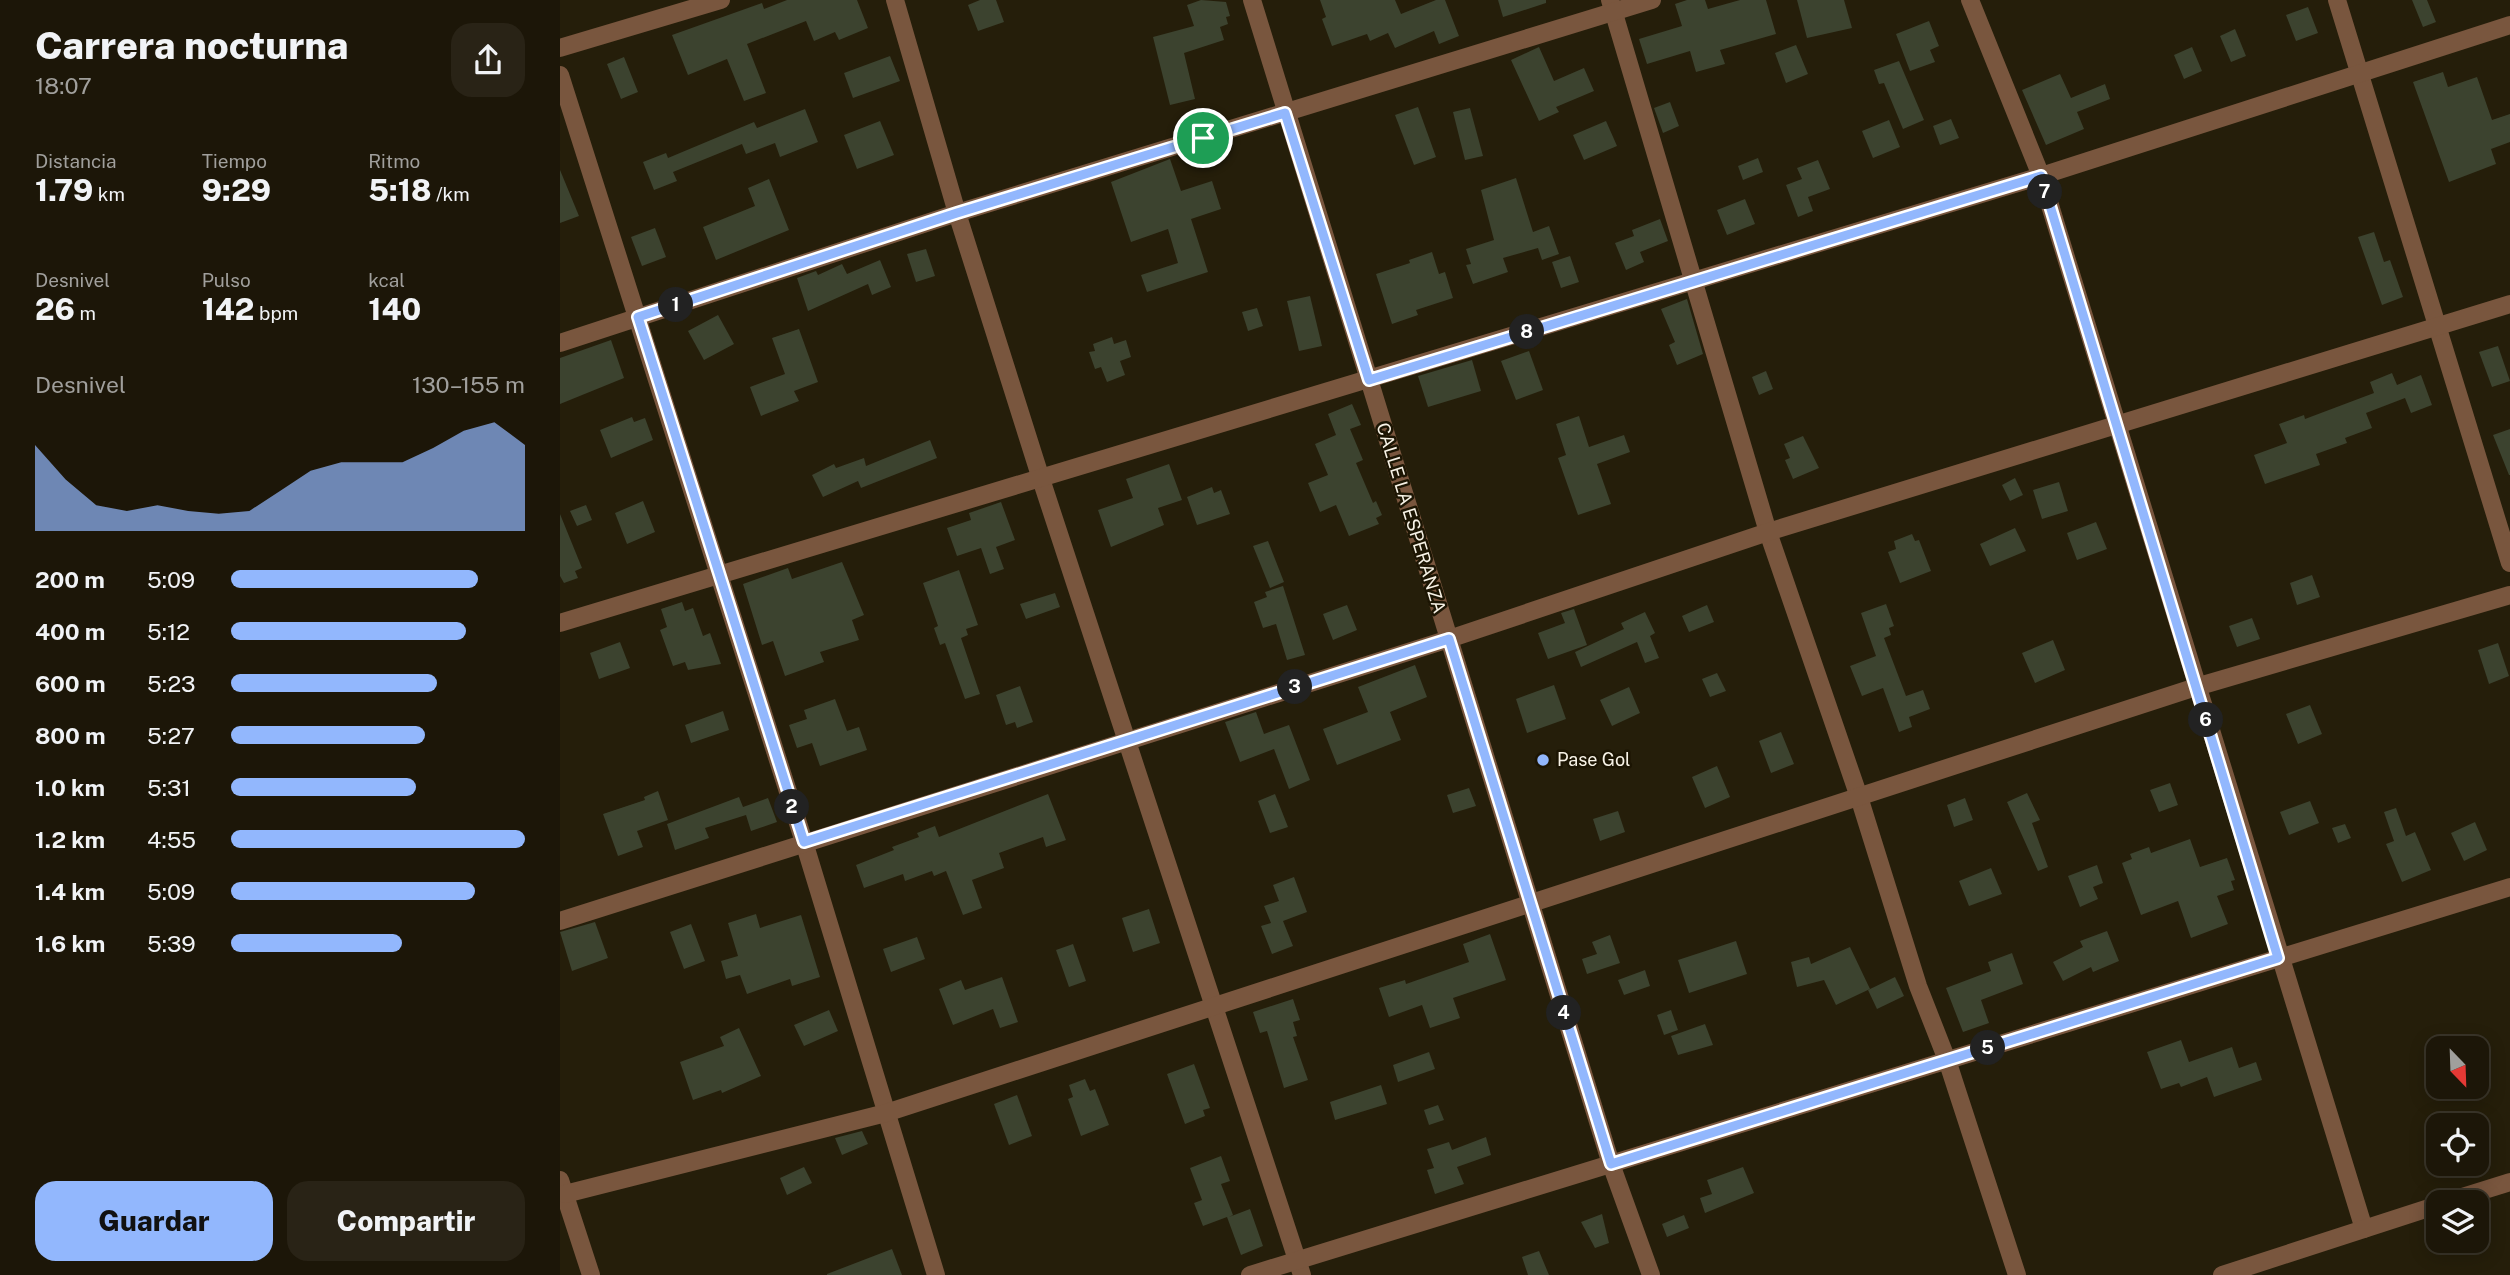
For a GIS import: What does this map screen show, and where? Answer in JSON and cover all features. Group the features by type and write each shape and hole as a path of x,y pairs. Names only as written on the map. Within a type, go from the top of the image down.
{"street":[{"path":"560,48 721,0"},
{"path":"895,0 957,213 1041,478 1129,739 1213,1007 1300,1268"},
{"name":"CALLE LA ESPERANZA","path":"1252,0 1611,1164 1651,1275"},
{"path":"560,343 957,213 1285,113 1612,6 1652,0"},
{"path":"1970,0 2041,176 2278,958 2364,1229"},
{"path":"2337,0 2510,563"},
{"path":"1612,6 1768,532 2017,1275"},
{"path":"560,623 2041,176 2510,25"},
{"path":"560,75 804,842 936,1275"},
{"path":"560,921 1449,639 1768,532 2510,304"},
{"path":"591,1275 562,1187 886,1113 2196,687 2510,594"},
{"path":"1250,1275 1300,1268 1611,1164 2510,887"},
{"path":"2484,1190 2510,1182"},
{"path":"2222,1275 2426,1209"}],"building":[{"path":"787,0 857,0 868,28 839,40 835,32 814,41 806,21 747,44 766,93 744,101 727,59 688,75 672,35 762,3 764,9"},
{"path":"980,0 996,0 1004,22 978,31 968,5"},
{"path":"1201,0 1226,2 1230,16 1226,17 1228,24 1220,27 1224,40 1184,53 1195,99 1170,105 1153,37 1194,26 1187,5"},
{"path":"1320,0 1395,0 1401,14 1436,0 1445,0 1459,36 1439,44 1434,31 1395,48 1388,33 1370,41 1367,34 1332,46 1322,19 1326,17"},
{"path":"1498,0 1546,0 1546,3 1503,17"},
{"path":"1687,0 1705,0 1708,9 1740,0 1766,0 1776,34 1720,50 1725,64 1696,72 1690,51 1647,64 1639,39 1682,26 1675,4"},
{"path":"1797,0 1844,0 1852,28 1807,38"},
{"path":"2412,0 2427,0 2436,22 2423,27"},
{"path":"2308,7 2318,33 2296,41 2286,15"},
{"path":"1929,21 1939,46 1930,50 1935,62 1910,71 1896,34"},
{"path":"2235,29 2246,56 2231,62 2220,36"},
{"path":"1796,45 1808,74 1786,83 1775,53"},
{"path":"1539,47 1554,81 1584,68 1594,91 1556,107 1559,112 1539,121 1511,60"},
{"path":"2192,47 2202,71 2184,79 2174,55"},
{"path":"890,56 900,81 853,98 844,73"},
{"path":"624,57 638,92 621,99 607,64"},
{"path":"1899,61 1924,120 1903,129 1884,83 1879,84 1874,70"},
{"path":"2443,72 2448,87 2477,77 2492,120 2510,114 2510,142 2491,149 2496,164 2449,182 2413,82"},
{"path":"2060,74 2071,98 2105,84 2110,99 2077,112 2084,129 2046,145 2022,90"},
{"path":"1670,102 1679,126 1663,133 1654,108"},
{"path":"1418,107 1436,157 1414,165 1395,115"},
{"path":"1470,108 1483,156 1465,160 1453,112"},
{"path":"805,109 818,142 780,157 775,143 746,154 742,144 673,172 677,181 654,190 643,162 666,153 668,158 754,122 757,128"},
{"path":"1951,119 1959,138 1940,145 1933,126"},
{"path":"1889,120 1900,147 1873,158 1862,131"},
{"path":"880,121 894,155 857,169 844,135"},
{"path":"1606,121 1617,146 1584,160 1573,135"},
{"path":"1758,158 1763,172 1743,180 1738,166"},
{"path":"1170,159 1181,191 1212,181 1221,209 1191,219 1208,272 1147,292 1141,275 1178,263 1168,229 1131,242 1111,182"},
{"path":"1818,160 1830,189 1808,197 1813,211 1798,217 1786,185 1802,179 1797,168"},
{"path":"560,170 579,216 560,223"},
{"path":"1516,178 1533,232 1549,226 1559,254 1542,260 1538,248 1503,258 1508,272 1473,284 1466,265 1471,264 1466,249 1494,240 1481,190"},
{"path":"769,179 789,230 716,260 703,227 755,206 748,188"},
{"path":"1745,199 1755,224 1727,235 1717,210"},
{"path":"1660,219 1668,241 1640,252 1644,262 1626,270 1615,243 1634,236 1632,230"},
{"path":"655,228 666,257 642,266 631,237"},
{"path":"2374,232 2384,262 2390,260 2403,297 2382,305 2358,237"},
{"path":"926,249 935,276 916,282 907,254"},
{"path":"1432,252 1439,274 1445,272 1453,298 1416,310 1418,315 1392,324 1376,274 1410,263 1409,260"},
{"path":"1570,256 1579,282 1561,288 1552,262"},
{"path":"880,260 891,287 872,295 868,284 808,311 797,278 816,271 818,275 842,264 847,274"},
{"path":"1310,296 1322,346 1299,351 1287,301"},
{"path":"1687,299 1703,354 1677,365 1669,345 1675,342 1661,309"},
{"path":"1257,308 1263,326 1248,331 1242,312"},
{"path":"718,315 734,344 704,360 688,331"},
{"path":"799,329 818,382 794,391 799,401 761,416 750,387 785,374 772,338"},
{"path":"1112,337 1114,344 1126,340 1131,357 1120,361 1125,375 1107,382 1101,367 1095,369 1089,352 1095,351 1093,344"},
{"path":"611,340 624,378 560,404 560,358"},
{"path":"2498,346 2510,381 2492,387 2479,352"},
{"path":"1529,351 1543,390 1516,400 1501,361"},
{"path":"1472,360 1481,391 1428,407 1418,376"},
{"path":"1766,371 1773,389 1759,395 1752,377"},
{"path":"2392,373 2397,385 2421,375 2432,405 2411,413 2405,398 2366,413 2372,428 2345,438 2347,443 2316,454 2320,465 2265,484 2254,455 2287,443 2279,424 2304,415 2305,419 2374,393 2370,382"},
{"path":"1352,404 1361,425 1350,429 1363,460 1356,463 1373,503 1376,501 1382,515 1376,518 1379,524 1349,536 1336,505 1320,512 1308,483 1328,475 1315,444 1336,435 1328,414"},
{"path":"1579,416 1589,447 1624,435 1630,452 1597,464 1611,504 1578,515 1558,458 1566,455 1556,424"},
{"path":"632,417 634,422 645,418 653,440 611,458 600,430"},
{"path":"2510,429 2510,475 2509,475 2493,435"},
{"path":"1803,436 1819,468 1793,479 1785,460 1790,458 1784,444"},
{"path":"930,440 937,458 861,488 858,481 823,497 812,475 834,464 836,468 864,458 866,466"},
{"path":"1169,464 1182,500 1158,508 1164,525 1111,547 1098,510 1133,498 1126,479"},
{"path":"2015,478 2023,495 2010,501 2002,485"},
{"path":"2059,482 2068,511 2042,519 2033,490"},
{"path":"1212,487 1214,493 1221,490 1230,514 1197,525 1187,497"},
{"path":"643,501 655,532 627,544 615,513"},
{"path":"1001,502 1015,540 996,547 1004,569 990,574 981,548 957,556 947,528 971,520 969,513"},
{"path":"586,505 592,520 577,526 570,511"},
{"path":"560,514 582,568 575,571 578,578 564,583 560,576"},
{"path":"2096,522 2107,549 2077,560 2067,533"},
{"path":"2015,528 2026,551 1990,566 1980,544"},
{"path":"1912,534 1915,541 1919,540 1931,571 1900,583 1888,552 1896,549 1894,541"},
{"path":"1268,541 1284,582 1270,588 1253,546"},
{"path":"842,562 864,615 852,620 859,640 820,652 824,662 785,676 773,641 762,645 743,584 788,568 792,579"},
{"path":"959,570 978,625 966,629 968,635 961,638 980,694 965,699 945,643 940,645 934,628 938,626 923,583"},
{"path":"2312,575 2320,597 2297,605 2290,583"},
{"path":"1283,586 1305,655 1287,660 1276,624 1263,628 1254,602 1267,597 1265,592"},
{"path":"1055,593 1060,607 1026,619 1020,604"},
{"path":"682,602 685,611 693,608 703,636 710,633 721,664 688,670 685,662 673,666 660,630 667,627 661,609"},
{"path":"1886,604 1894,626 1889,628 1891,635 1884,638 1906,696 1923,690 1930,709 1909,717 1912,727 1899,732 1883,688 1862,696 1850,666 1876,656 1861,613"},
{"path":"1347,605 1357,630 1333,640 1323,614"},
{"path":"1707,605 1714,622 1689,632 1682,616"},
{"path":"1574,609 1587,645 1548,659 1538,633 1565,623 1561,613"},
{"path":"1645,612 1655,633 1650,636 1659,658 1645,663 1637,642 1581,667 1575,652 1624,629 1621,623"},
{"path":"2252,618 2260,639 2237,647 2229,626"},
{"path":"2053,640 2065,670 2035,683 2022,653"},
{"path":"620,642 630,668 599,679 590,653"},
{"path":"2498,643 2509,676 2489,684 2478,650"},
{"path":"1415,665 1427,697 1390,712 1401,740 1337,765 1323,729 1368,712 1358,687"},
{"path":"1717,673 1726,691 1710,697 1702,679"},
{"path":"1554,685 1566,719 1527,733 1516,699"},
{"path":"1020,686 1033,722 1017,728 1015,722 1006,725 996,695"},
{"path":"1629,687 1640,713 1612,726 1600,700"},
{"path":"835,699 847,731 859,727 867,750 820,766 812,743 797,748 789,725 807,719 804,710"},
{"path":"2310,705 2322,734 2298,744 2286,714"},
{"path":"723,711 729,730 691,743 685,725"},
{"path":"1256,712 1264,734 1289,725 1310,780 1289,789 1274,749 1240,762 1225,722"},
{"path":"1781,732 1794,764 1771,773 1759,741"},
{"path":"1717,766 1730,797 1705,808 1692,777"},
{"path":"2170,783 2178,805 2159,812 2150,790"},
{"path":"1469,788 1476,806 1453,813 1447,795"},
{"path":"658,791 668,820 637,831 643,847 618,856 603,814 645,800 644,797"},
{"path":"2027,793 2040,820 2032,823 2048,867 2038,871 2007,802"},
{"path":"1048,794 1066,840 1046,847 1043,837 999,853 1004,868 972,880 982,908 963,915 946,871 934,876 932,871 905,881 903,874 864,888 856,865 919,837 917,833 935,826 939,837"},
{"path":"1275,794 1288,827 1270,833 1258,801"},
{"path":"739,797 743,807 768,798 777,822 751,831 746,815 705,828 709,838 675,850 667,824"},
{"path":"1965,798 1973,820 1954,827 1947,805"},
{"path":"2310,801 2319,823 2289,835 2280,812"},
{"path":"2396,808 2406,836 2415,832 2431,870 2402,882 2386,844 2394,841 2384,812"},
{"path":"1618,811 1625,832 1600,841 1593,819"},
{"path":"2475,822 2487,850 2464,861 2451,833"},
{"path":"2345,824 2351,838 2338,843 2332,828"},
{"path":"2190,839 2200,867 2227,858 2235,880 2231,881 2234,890 2217,896 2228,924 2191,938 2178,901 2141,915 2122,863 2132,859 2130,854 2149,847 2151,853"},
{"path":"2097,865 2103,883 2093,887 2098,899 2080,907 2068,876"},
{"path":"1991,868 2002,894 1969,906 1959,881"},
{"path":"1294,877 1307,912 1283,921 1293,946 1272,954 1261,926 1271,923 1264,906 1279,901 1273,885"},
{"path":"1149,909 1160,943 1133,952 1122,918"},
{"path":"756,914 760,928 801,915 820,977 792,986 790,979 747,994 740,975 726,979 721,961 738,956 728,923"},
{"path":"595,922 608,958 572,971 560,932"},
{"path":"691,924 705,961 684,969 670,932"},
{"path":"2107,931 2119,961 2093,972 2091,967 2063,981 2053,962 2083,947 2080,941"},
{"path":"1490,934 1506,980 1453,998 1460,1018 1430,1028 1422,1005 1389,1017 1379,988 1405,980 1406,984 1469,962 1463,944"},
{"path":"1610,935 1620,963 1587,974 1582,959 1597,954 1592,942"},
{"path":"917,937 925,959 891,972 883,949"},
{"path":"1736,941 1747,974 1689,993 1678,960"},
{"path":"1073,944 1086,981 1069,987 1056,950"},
{"path":"1850,947 1870,989 1836,1005 1824,980 1797,987 1791,962 1809,957 1811,964"},
{"path":"2012,953 2023,984 1981,1000 1989,1023 1963,1032 1946,988 1991,971 1988,962"},
{"path":"1645,970 1650,986 1624,995 1618,980"},
{"path":"1002,977 1018,1022 1000,1028 993,1009 953,1025 939,989 961,980 965,990"},
{"path":"1895,977 1904,996 1877,1009 1868,990"},
{"path":"1293,999 1300,1020 1293,1022 1297,1036 1293,1037 1308,1080 1284,1088 1267,1031 1260,1033 1253,1012"},
{"path":"829,1010 838,1031 804,1046 794,1025"},
{"path":"1671,1010 1678,1030 1664,1035 1657,1015"},
{"path":"1705,1024 1713,1045 1678,1055 1671,1036"},
{"path":"739,1028 761,1076 722,1093 721,1090 693,1100 680,1062 724,1046 720,1037"},
{"path":"2181,1040 2189,1062 2232,1047 2239,1068 2256,1062 2262,1080 2214,1097 2207,1077 2181,1087 2179,1083 2161,1089 2147,1052"},
{"path":"1429,1052 1435,1069 1398,1082 1393,1065"},
{"path":"1194,1064 1210,1108 1203,1110 1205,1116 1185,1124 1167,1074"},
{"path":"1085,1079 1090,1091 1095,1089 1109,1125 1081,1136 1068,1099 1073,1097 1069,1085"},
{"path":"1381,1085 1387,1104 1335,1120 1330,1102"},
{"path":"1017,1095 1032,1136 1009,1145 994,1104"},
{"path":"1438,1105 1444,1120 1429,1125 1424,1110"},
{"path":"862,1131 868,1144 842,1155 835,1138"},
{"path":"1486,1137 1491,1155 1457,1167 1464,1184 1435,1194 1427,1170 1434,1168 1427,1149 1449,1142 1452,1150"},
{"path":"1221,1156 1230,1181 1221,1184 1233,1215 1229,1217 1250,1209 1263,1246 1241,1255 1227,1217 1203,1226 1194,1203 1202,1200 1190,1168"},
{"path":"804,1167 812,1183 787,1195 780,1178"},
{"path":"1743,1167 1754,1193 1705,1213 1700,1198 1712,1194 1707,1180"},
{"path":"1602,1214 1609,1243 1595,1248 1581,1222"},
{"path":"1684,1215 1689,1228 1667,1237 1662,1224"},
{"path":"892,1249 902,1275 827,1275 827,1274"},
{"path":"1539,1251 1549,1275 1528,1275 1522,1257"}],"place":[{"name":"Pase Gol","path":"1543,760"}],"route":[{"path":"1285,113 1369,380 2041,176 2278,958 1611,1164 1449,639 804,842 638,317 957,213 1203,138 1285,113"}]}
